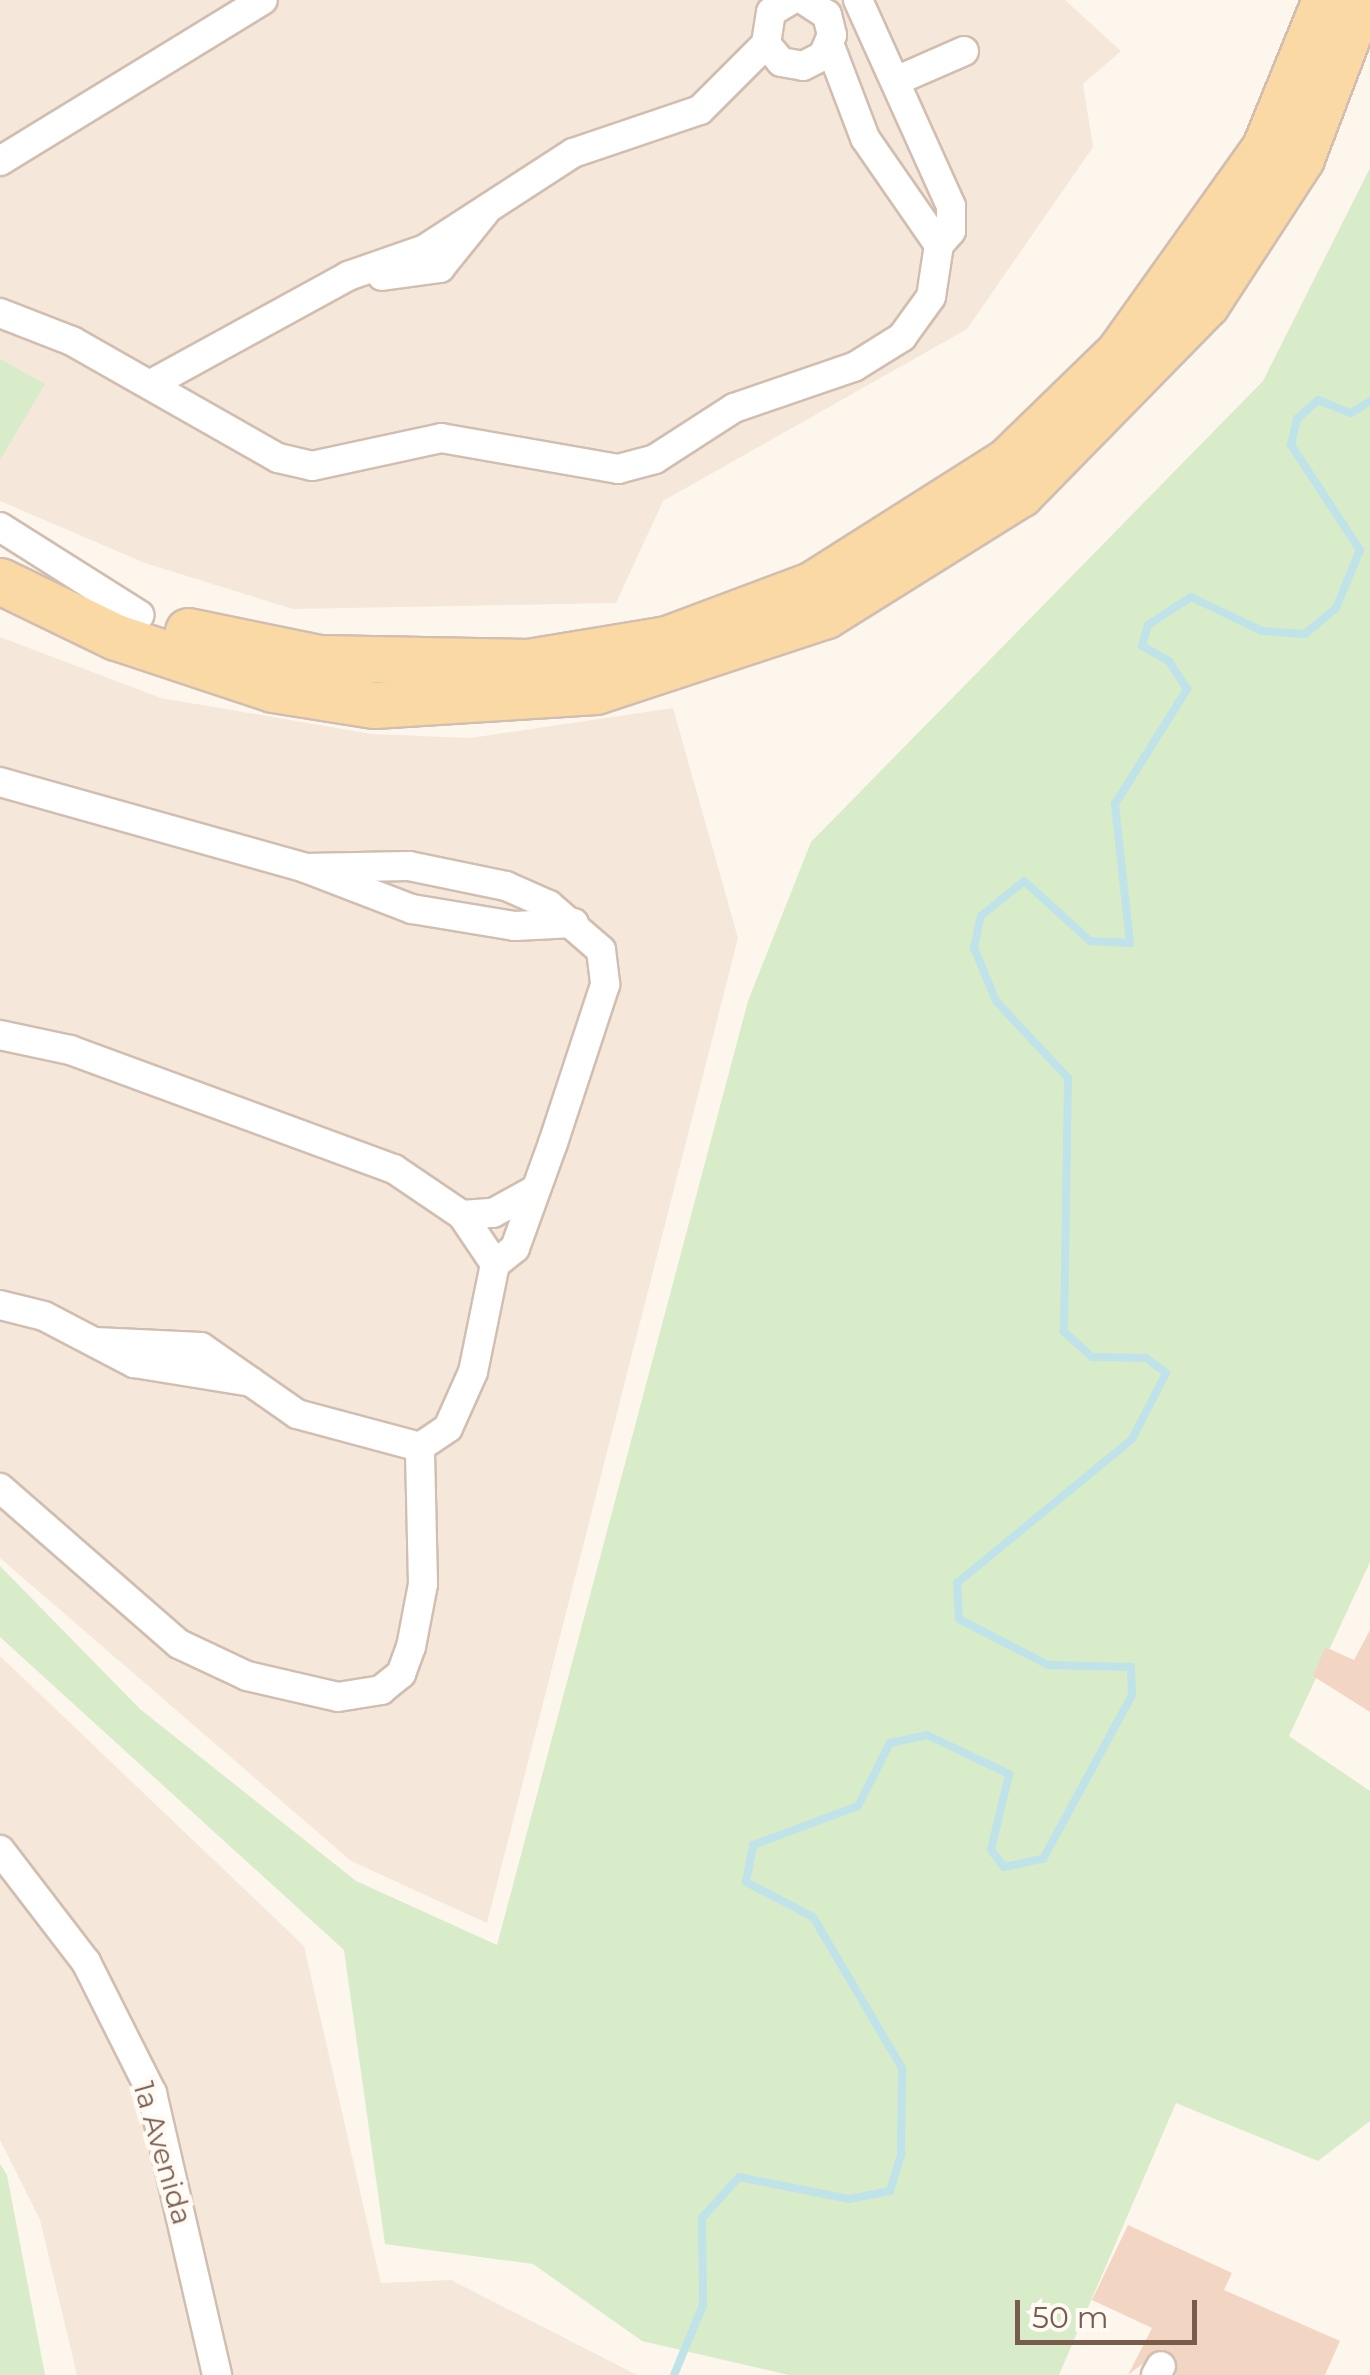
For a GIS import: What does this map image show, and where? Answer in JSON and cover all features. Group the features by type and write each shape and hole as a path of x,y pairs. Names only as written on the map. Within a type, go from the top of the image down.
{"main road":[{"path":"0,553 139,615 277,654 472,665 667,639 813,584 1007,461 1120,352 1265,147 1326,0"},
{"path":"0,612 152,672 374,705 596,691 826,615 934,554 1070,450 1206,304 1301,158 1362,0"},
{"path":"0,581 116,637 273,689"}],"street":[{"path":"0,162 263,0"},
{"path":"151,384 348,276 425,249 573,152 700,110 766,44 771,12 791,0"},
{"path":"804,0 827,15 830,46 865,138 939,244"},
{"path":"0,313 151,384 227,435 312,466 441,438 618,469 682,448 734,408 854,367 902,337 931,296 939,244 951,231 952,206 898,80 858,0"},
{"path":"766,44 780,62 803,66 830,46"},
{"path":"898,80 964,52"},
{"path":"0,527 139,615"},
{"path":"0,782 305,868 412,909 514,926 574,923"},
{"path":"0,1305 95,1342 165,1338 200,1347 251,1382 330,1427 420,1447 448,1428 473,1372 495,1264 515,1248 605,985 602,950 574,923 506,886 453,872 305,868"},
{"path":"0,1035 70,1050 343,1148 462,1215 495,1264"},
{"path":"462,1215 493,1214 533,1191"},
{"path":"0,1488 179,1644 247,1676 338,1697 381,1690 401,1674 411,1647 423,1584 420,1447"},
{"name":"1a Avenida","path":"0,1850 86,1962 152,2093 217,2375"}],"shaded area":[{"path":"0,0 1065,0 1121,51 1083,84 1093,147 967,329 663,501 616,603 293,609 145,563 0,501"},
{"path":"0,637 161,698 372,734 470,738 673,708 738,938 487,1923 351,1861 0,1558"},
{"path":"0,1656 304,1946 381,2283 451,2280 637,2375 77,2375 40,2220 0,2140"}],"green space":[{"path":"1370,168 1370,1562 1289,1736 1370,1791 1370,2121 1318,2161 1176,2103 1059,2375 789,2375 642,2341 533,2264 385,2244 344,1950 0,1637 0,1566 140,1709 356,1881 497,1945 748,1001 811,842 1263,381"},
{"path":"0,359 45,384 0,460"},
{"path":"0,2164 7,2175 45,2375 0,2375"}],"building":[{"path":"1370,1630 1370,1712 1313,1676 1325,1647 1354,1660"},
{"path":"1128,2225 1232,2273 1224,2290 1340,2341 1325,2375 1176,2375 1176,2358 1162,2349 1128,2375 1152,2328 1092,2300"}],"waterway":[{"path":"674,2375 703,2305 702,2218 739,2177 849,2199 890,2191 901,2154 902,2068 813,1917 746,1882 753,1845 858,1806 890,1743 927,1735 1009,1774 991,1850 1004,1867 1043,1859 1132,1695 1131,1667 1048,1665 959,1619 957,1583 1132,1439 1166,1373 1146,1358 1092,1357 1064,1332 1068,1078 996,1001 974,948 981,916 1024,881 1090,941 1130,943 1115,804 1187,689 1169,661 1142,646 1148,625 1191,597 1262,631 1305,634 1336,608 1360,550 1291,445 1297,419 1318,400 1351,413 1370,401"}]}
